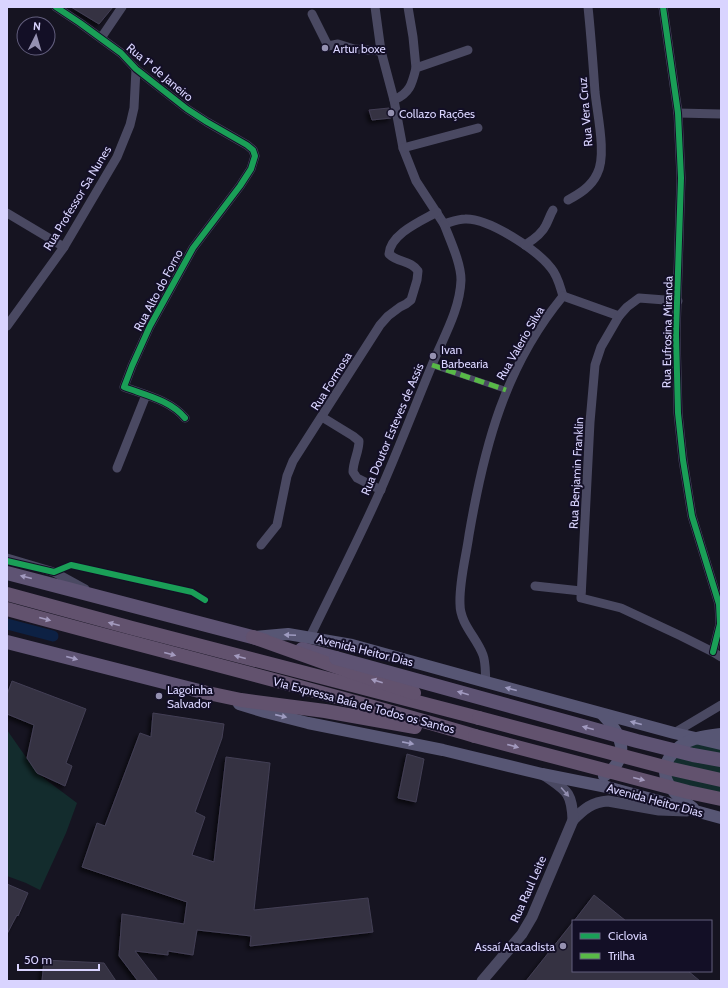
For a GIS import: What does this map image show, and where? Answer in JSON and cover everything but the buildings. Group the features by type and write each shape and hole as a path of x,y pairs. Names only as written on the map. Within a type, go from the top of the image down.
{"highway":[{"name":"Via Expressa Baía de Todos os Santos","path":"7,594 332,681 480,718 672,769 721,780"},
{"name":"Via Expressa Baía de Todos os Santos","path":"7,609 126,642 387,710 475,736 688,792 721,799"},
{"path":"335,662 480,718"},
{"path":"203,692 241,700 475,736"}],"main road":[{"name":"Avenida Heitor Dias","path":"7,573 253,637 288,634 352,644 674,733 721,744"},
{"path":"253,637 335,662 637,741 693,755 721,760"},
{"name":"Avenida Heitor Dias","path":"7,642 203,692 265,712 308,723 443,750 542,774 586,782 721,818"},
{"path":"586,782 603,777 612,771 618,762 621,752 621,743 616,730 601,713"},
{"path":"699,812 671,789 665,778 668,759 674,751 684,743 697,738 721,734"}],"street":[{"name":"Rua 1ª de Janeiro","path":"56,7 121,53 136,69 187,109 253,150"},
{"path":"101,38 122,7"},
{"path":"375,7 381,51 394,100 403,148 416,181 444,224 459,220 473,219 507,233 525,245 552,268 563,296 619,316"},
{"path":"394,100 406,93 412,82 416,68 414,42 408,7"},
{"name":"Rua Vera Cruz","path":"568,200 591,184 598,173 600,162 601,138 595,94 588,7"},
{"name":"Rua Eufrosina Miranda","path":"662,7 678,113 681,178 676,334 678,413 683,460 692,516 720,604 721,614 717,654"},
{"path":"312,14 328,46 338,44 354,49 381,51"},
{"path":"416,68 468,50"},
{"name":"Rua Professor Sa Nunes","path":"7,326 64,247 123,144 134,108 136,69"},
{"path":"678,113 721,114"},
{"path":"403,148 478,128"},
{"name":"Rua Alto do Forno","path":"185,418 178,410 159,399 124,387 150,326 193,248 251,169 255,156 253,150"},
{"path":"525,245 537,237 546,226 549,216 553,210"},
{"name":"Rua Formosa","path":"261,544 276,525 286,476 293,461 384,320 406,304 413,295 418,271 415,266 393,258 389,254 389,248 392,242 405,231 437,212"},
{"path":"7,213 64,247"},
{"name":"Rua Doutor Esteves de Assis","path":"310,637 381,490 455,310 461,278 458,263 444,224"},
{"name":"Rua Valerio Silva","path":"486,682 484,656 464,621 460,604 463,574 482,468 492,429 506,390 535,335 548,314 563,296"},
{"name":"Rua Benjamin Franklin","path":"581,591 595,365 601,347 619,316 627,307 639,298 678,301"},
{"path":"432,365 506,390"},
{"path":"117,468 146,395"},
{"path":"322,417 353,436 359,442 359,448 353,464 352,472 357,478 381,490"},
{"path":"7,558 54,572 97,596"},
{"path":"534,586 581,591 581,598 621,608 717,654"},
{"path":"674,733 721,705"},
{"name":"Rua Raul Leite","path":"542,774 563,788 568,794 571,799 573,820"},
{"name":"Rua Raul Leite","path":"482,981 522,934 532,917 573,820 585,808 591,804 608,801 659,810 699,812"}],"green space":[{"path":"7,730 37,773 77,803 66,833 40,890 7,876"},
{"path":"685,733 721,740 721,802 664,783 670,748"}],"waterway":[{"path":"7,624 53,636"}],"marked path":[{"path":"432,365 506,390"}],"cycle path":[{"path":"56,7 121,53 136,69 187,109 247,145 253,150 255,156 251,169 240,186 193,248 150,326 124,387 165,402 185,418"},
{"path":"663,7 678,113 681,178 676,334 678,413 683,460 692,516 719,604 720,624 713,652"},
{"path":"7,561 54,572 71,565 192,592 205,600"}],"place":[{"name":"Artur boxe","path":"325,48"},
{"name":"Collazo Rações","path":"391,113"},
{"name":"Ivan Barbearia","path":"433,356"},
{"name":"Lagoinha Salvador","path":"159,696"},
{"name":"Assaí Atacadista","path":"563,946"}]}
